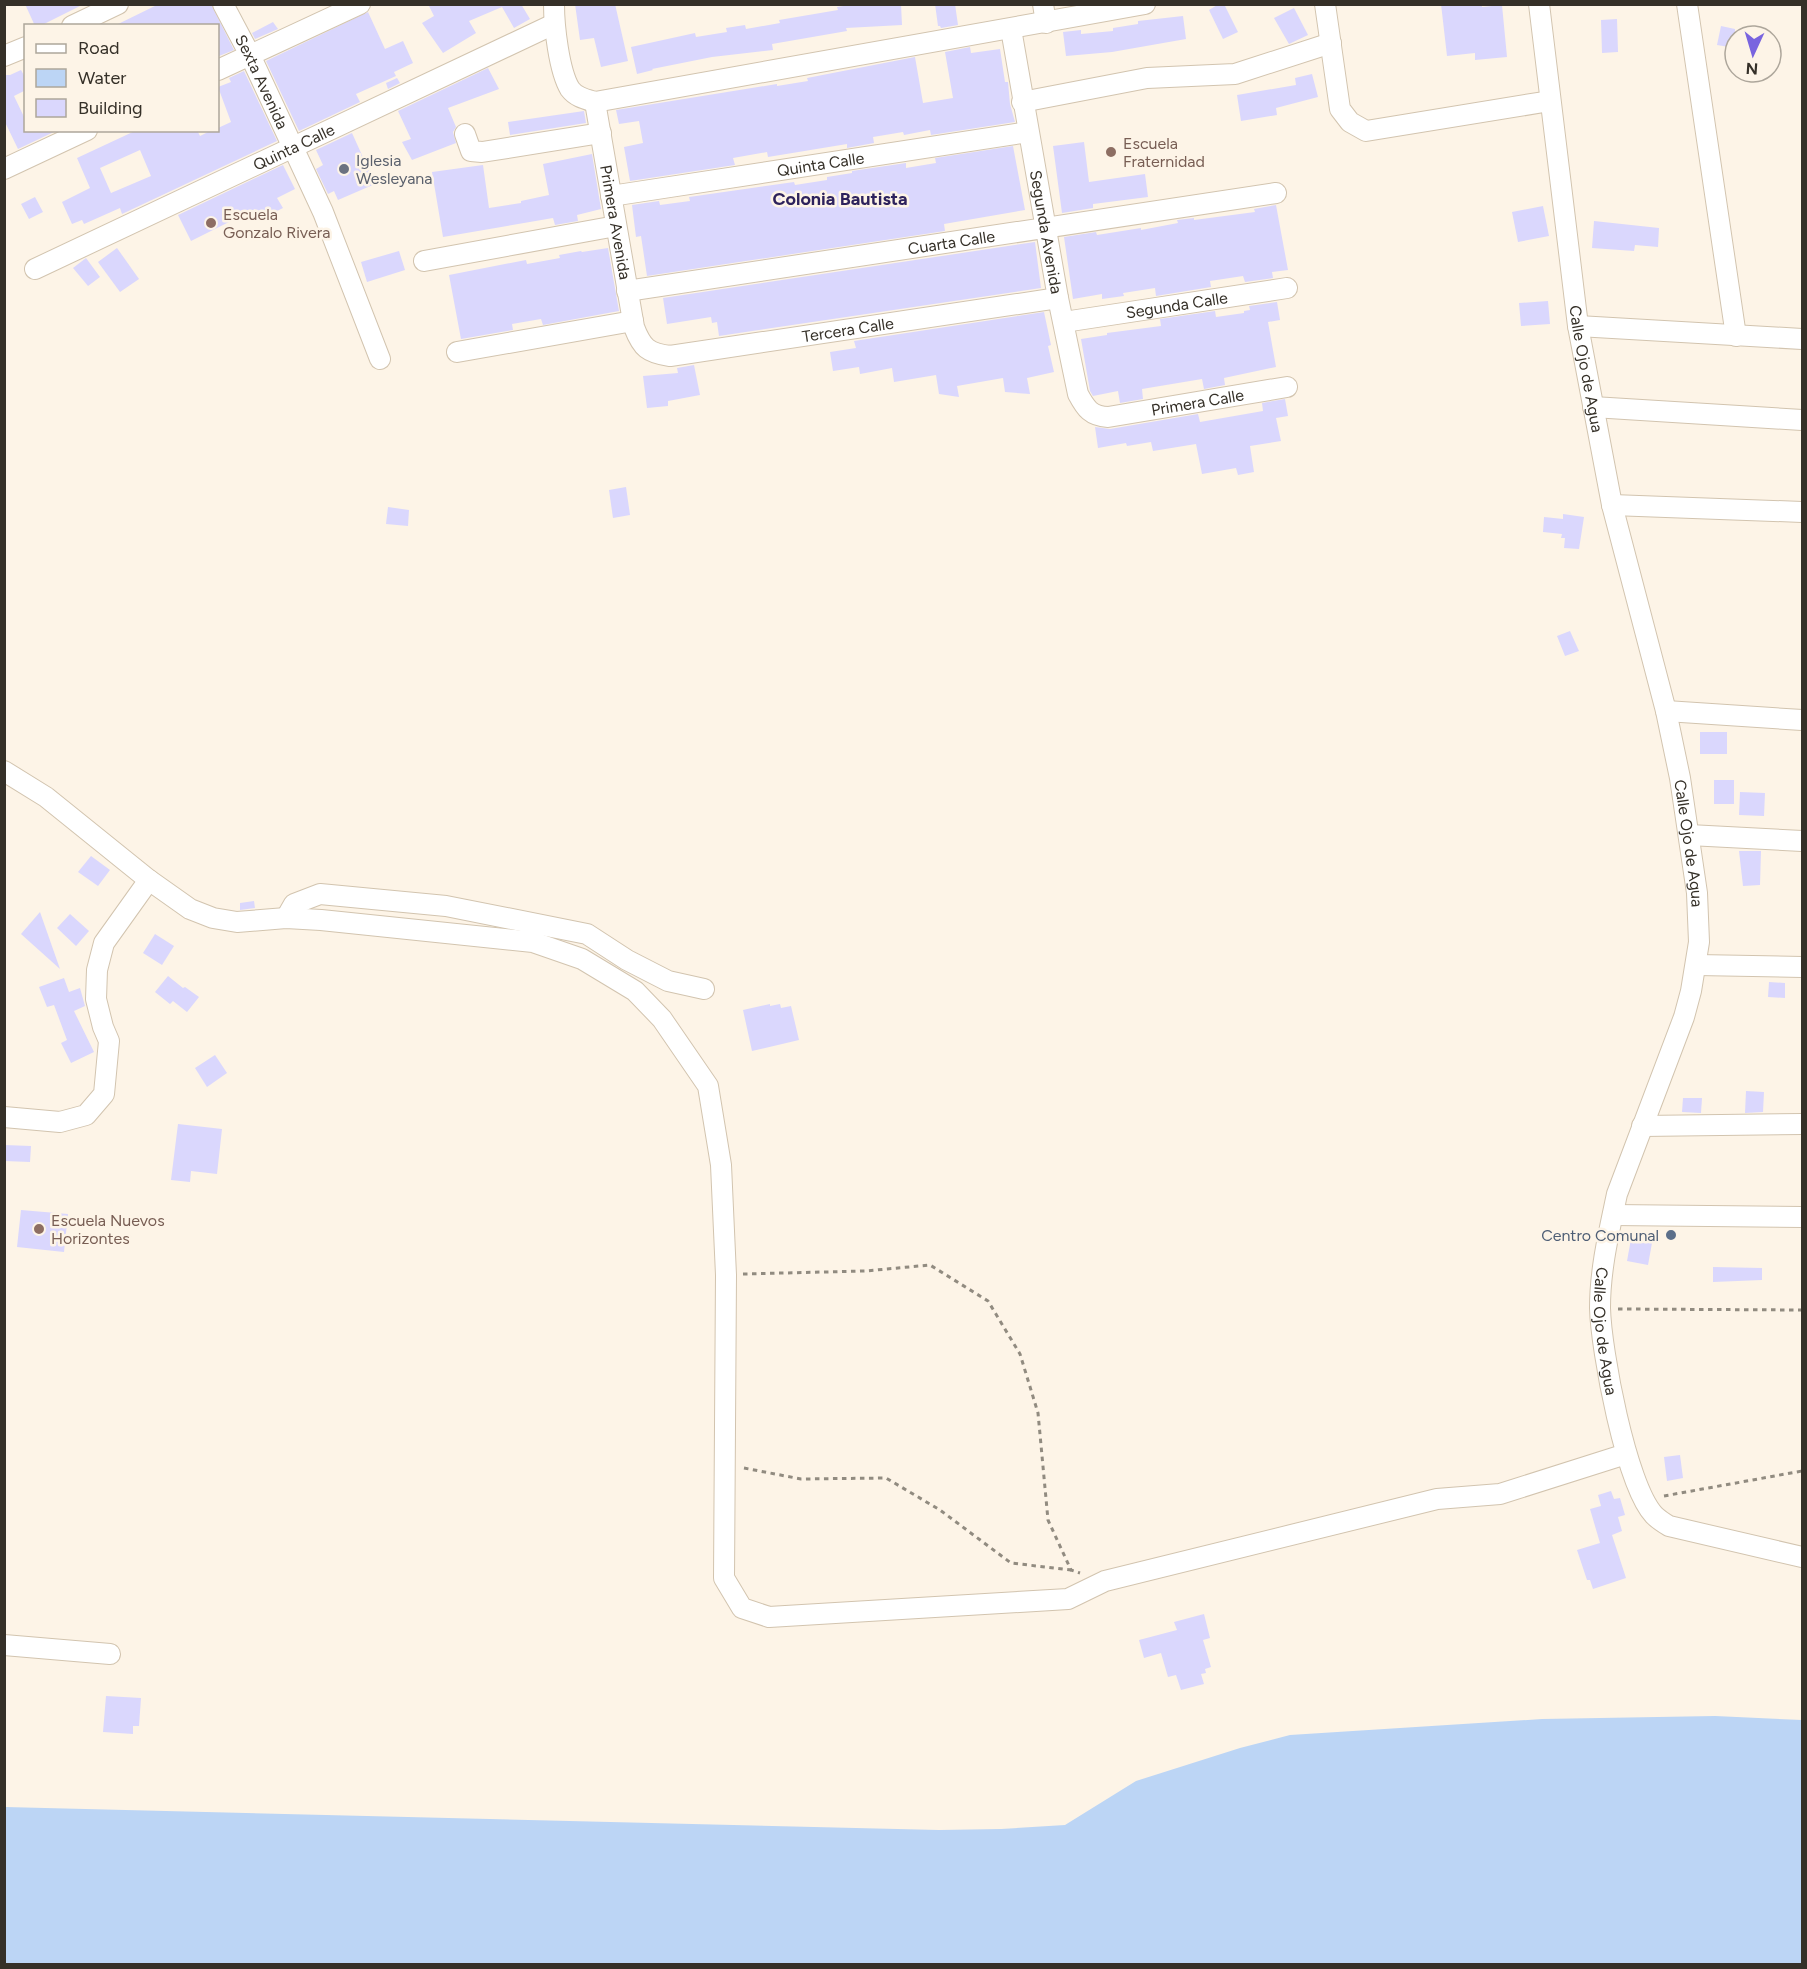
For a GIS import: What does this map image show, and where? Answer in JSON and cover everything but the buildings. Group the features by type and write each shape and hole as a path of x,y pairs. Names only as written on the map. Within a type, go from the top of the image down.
{"street":[{"path":"76,24 118,4"},
{"name":"Sexta Avenida","path":"223,4 250,55 323,212 380,358"},
{"path":"219,70 360,4"},
{"path":"554,14 562,63 570,88 579,97 595,102 1011,29 1044,14 1144,4"},
{"path":"1325,4 1340,109 1350,122 1366,131 1550,101"},
{"name":"Calle Ojo de Agua","path":"1539,4 1578,326 1612,505 1666,711 1697,892 1699,942 1697,965 1684,1017 1617,1194 1603,1262 1600,1309 1606,1362 1626,1454 1645,1500 1654,1515 1669,1526 1803,1557"},
{"path":"1687,4 1736,336"},
{"name":"Quinta Calle","path":"35,269 293,146 554,14"},
{"name":"Segunda Avenida","path":"1011,29 1022,102 1078,394 1085,408 1096,416 1108,417"},
{"path":"1022,102 1147,78 1235,74 1331,43"},
{"path":"4,56 24,48"},
{"name":"Primera Avenida","path":"595,102 627,291 639,342"},
{"path":"4,169 83,132"},
{"name":"Quinta Calle","path":"612,196 1028,132"},
{"path":"465,134 471,151 482,152 601,133"},
{"name":"Cuarta Calle","path":"627,291 1276,193"},
{"path":"424,261 616,226"},
{"name":"Segunda Calle","path":"1065,322 1287,288"},
{"name":"Tercera Calle","path":"639,342 649,351 670,356 1058,298"},
{"path":"457,352 633,321"},
{"path":"1578,326 1803,339"},
{"name":"Primera Calle","path":"1108,417 1287,387"},
{"path":"1593,407 1803,420"},
{"path":"1612,505 1803,512"},
{"path":"1666,711 1803,720"},
{"path":"4,771 46,797 149,880 190,909 213,918 237,922 286,918 533,942 582,959 635,991 662,1019 708,1086 721,1165 726,1275 724,1578 742,1608 769,1617 1068,1599 1105,1581 1437,1499 1500,1494 1626,1454"},
{"path":"1689,835 1803,841"},
{"path":"4,1117 60,1122 86,1115 104,1094 109,1041 96,999 97,970 104,943 149,880"},
{"path":"286,918 294,904 320,894 446,906 587,934 627,960 668,981 704,988"},
{"path":"1697,965 1803,967"},
{"path":"1642,1126 1803,1124"},
{"path":"1613,1215 1803,1217"},
{"path":"4,1645 110,1654"}],"path":[{"path":"726,1275 865,1271 930,1265 988,1301 1020,1354 1038,1413 1048,1520 1071,1570"},
{"path":"1600,1309 1803,1310"},
{"path":"725,1443 744,1468 801,1479 886,1478 940,1510 1011,1563 1071,1570 1105,1581"},
{"path":"1645,1500 1803,1471"}],"water":[{"path":"1715,1716 1802,1720 1802,1964 5,1964 5,1807 939,1830 1001,1829 1065,1825 1136,1781 1240,1748 1290,1735 1542,1719"}],"place":[{"name":"Escuela Fraternidad","path":"1111,152"},
{"name":"Iglesia Wesleyana","path":"344,169"},
{"name":"Escuela Gonzalo Rivera","path":"211,223"},
{"name":"Escuela Nuevos Horizontes","path":"39,1229"},
{"name":"Centro Comunal","path":"1671,1235"}],"district":[{"name":"Colonia Bautista","path":"840,199"}]}
